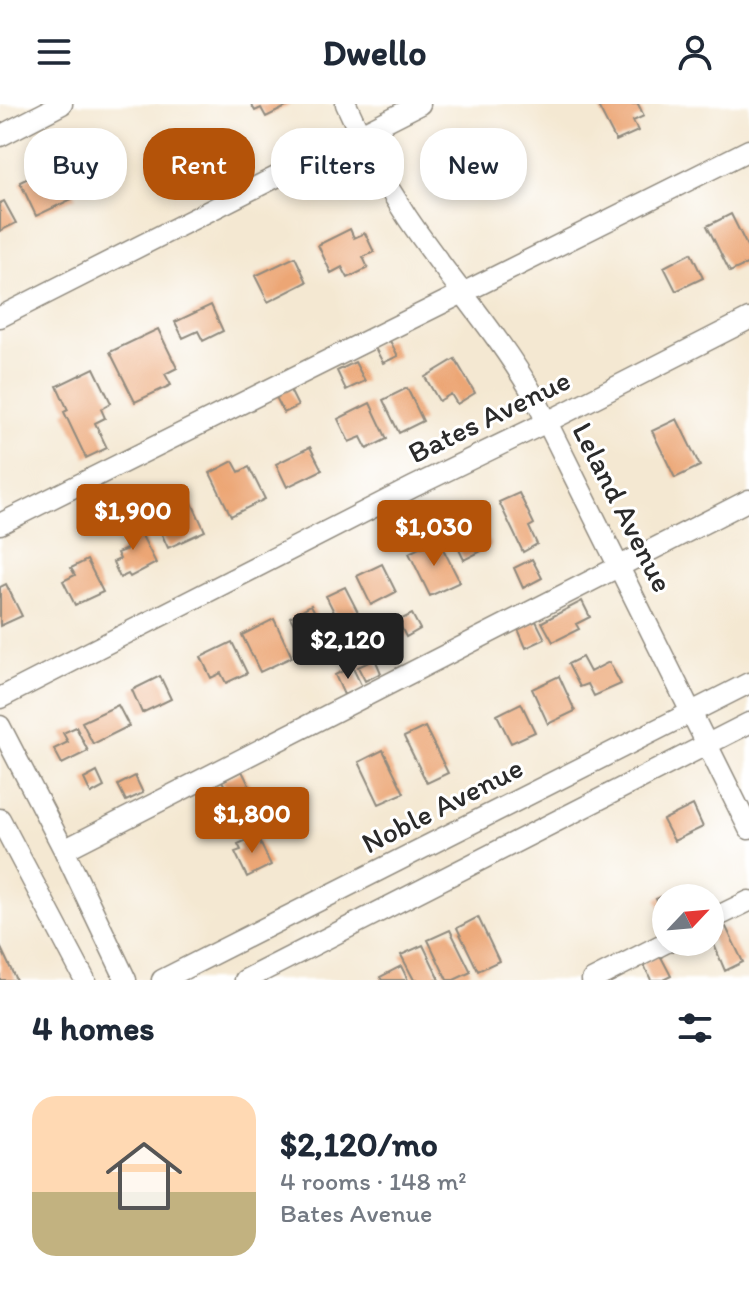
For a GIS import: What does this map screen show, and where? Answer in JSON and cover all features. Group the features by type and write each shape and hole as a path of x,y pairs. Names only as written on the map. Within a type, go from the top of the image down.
{"street":[{"path":"0,136 62,104"},
{"name":"Leland Avenue","path":"346,104 357,128"},
{"path":"374,128 420,104"},
{"path":"0,524 749,150"},
{"path":"0,317 271,180"},
{"name":"Leland Avenue","path":"398,200 513,359 620,565 749,829"},
{"name":"Bates Avenue","path":"0,698 749,319"},
{"path":"64,850 749,500"},
{"name":"Noble Avenue","path":"162,980 749,683"},
{"path":"245,980 749,723"},
{"path":"0,726 126,980"},
{"path":"0,819 85,980"},
{"path":"724,913 749,901"},
{"path":"592,980 652,950"}],"building":[{"path":"251,104 292,104 266,117 261,108 255,111"},
{"path":"597,104 638,104 644,116 633,121 638,131 616,141"},
{"path":"28,200 70,200 36,216"},
{"path":"4,201 16,223 0,231 0,203"},
{"path":"731,214 749,250 749,263 730,272 707,226"},
{"path":"350,229 354,238 365,233 374,252 363,257 368,268 348,278 342,267 331,273 318,245"},
{"path":"691,253 703,278 676,291 664,267"},
{"path":"295,257 307,282 268,302 255,276"},
{"path":"211,305 223,331 203,341 198,331 183,338 175,322"},
{"path":"158,329 177,368 165,374 171,385 135,402 110,352"},
{"path":"389,339 398,356 383,363 374,346"},
{"path":"455,359 475,393 457,404 451,394 439,401 425,377"},
{"path":"355,362 365,381 346,390 337,371"},
{"path":"94,368 111,403 101,409 105,418 95,423 107,448 86,458 64,412 68,410 57,386"},
{"path":"289,388 298,406 284,413 275,395"},
{"path":"407,388 423,421 399,433 383,400"},
{"path":"370,403 387,439 367,449 361,437 349,442 338,419"},
{"path":"677,419 700,466 675,478 652,431"},
{"path":"310,447 322,470 287,487 276,464"},
{"path":"233,461 239,472 249,467 265,499 231,516 210,473"},
{"path":"185,488 205,531 168,548 153,515 159,513 154,503"},
{"path":"519,493 534,524 529,527 537,544 523,552 499,502"},
{"path":"134,520 156,563 130,577 128,574 120,578 113,562 120,559 117,553 127,549 117,529"},
{"path":"478,520 491,546 464,560 451,533"},
{"path":"438,539 460,582 430,596 409,553"},
{"path":"532,559 542,578 523,588 514,568"},
{"path":"87,560 103,592 75,605 63,581 75,575 71,568"},
{"path":"382,564 396,592 371,605 357,576"},
{"path":"6,584 22,616 0,626 0,587"},
{"path":"345,587 362,620 343,630 326,596"},
{"path":"582,601 590,617 576,624 579,629 553,642 542,622"},
{"path":"311,605 330,641 309,653 290,617"},
{"path":"412,614 420,629 406,637 398,621"},
{"path":"274,619 292,657 260,672 242,635"},
{"path":"536,621 545,639 526,648 518,629"},
{"path":"232,642 247,673 226,683 221,673 211,678 201,657"},
{"path":"582,657 590,672 609,662 621,684 594,696 588,684 580,687 568,664"},
{"path":"375,659 381,673 365,681 358,667"},
{"path":"352,666 362,687 344,695 335,675"},
{"path":"160,676 171,699 142,713 132,690"},
{"path":"559,676 575,711 548,724 532,689"},
{"path":"521,703 535,732 511,743 497,715"},
{"path":"118,705 129,726 93,744 82,722"},
{"path":"76,727 88,751 62,764 54,749 68,742 63,733"},
{"path":"425,727 448,773 427,783 404,737"},
{"path":"383,750 404,793 379,804 359,762"},
{"path":"242,771 252,791 233,801 222,781"},
{"path":"97,772 104,787 91,794 84,779"},
{"path":"135,776 143,793 126,801 118,785"},
{"path":"693,805 703,827 674,841 663,820"},
{"path":"255,832 271,865 247,877 235,852 241,850 238,844 245,841 244,833"},
{"path":"478,917 499,961 478,971 457,928"},
{"path":"724,928 743,962 725,971 719,956 724,956"},
{"path":"450,930 471,972 454,980 447,980 428,940"},
{"path":"423,945 440,980 414,980 401,955"},
{"path":"0,946 16,980 0,980"},
{"path":"661,956 671,976 651,980 643,963"},
{"path":"401,966 408,980 382,980 380,977"}]}
